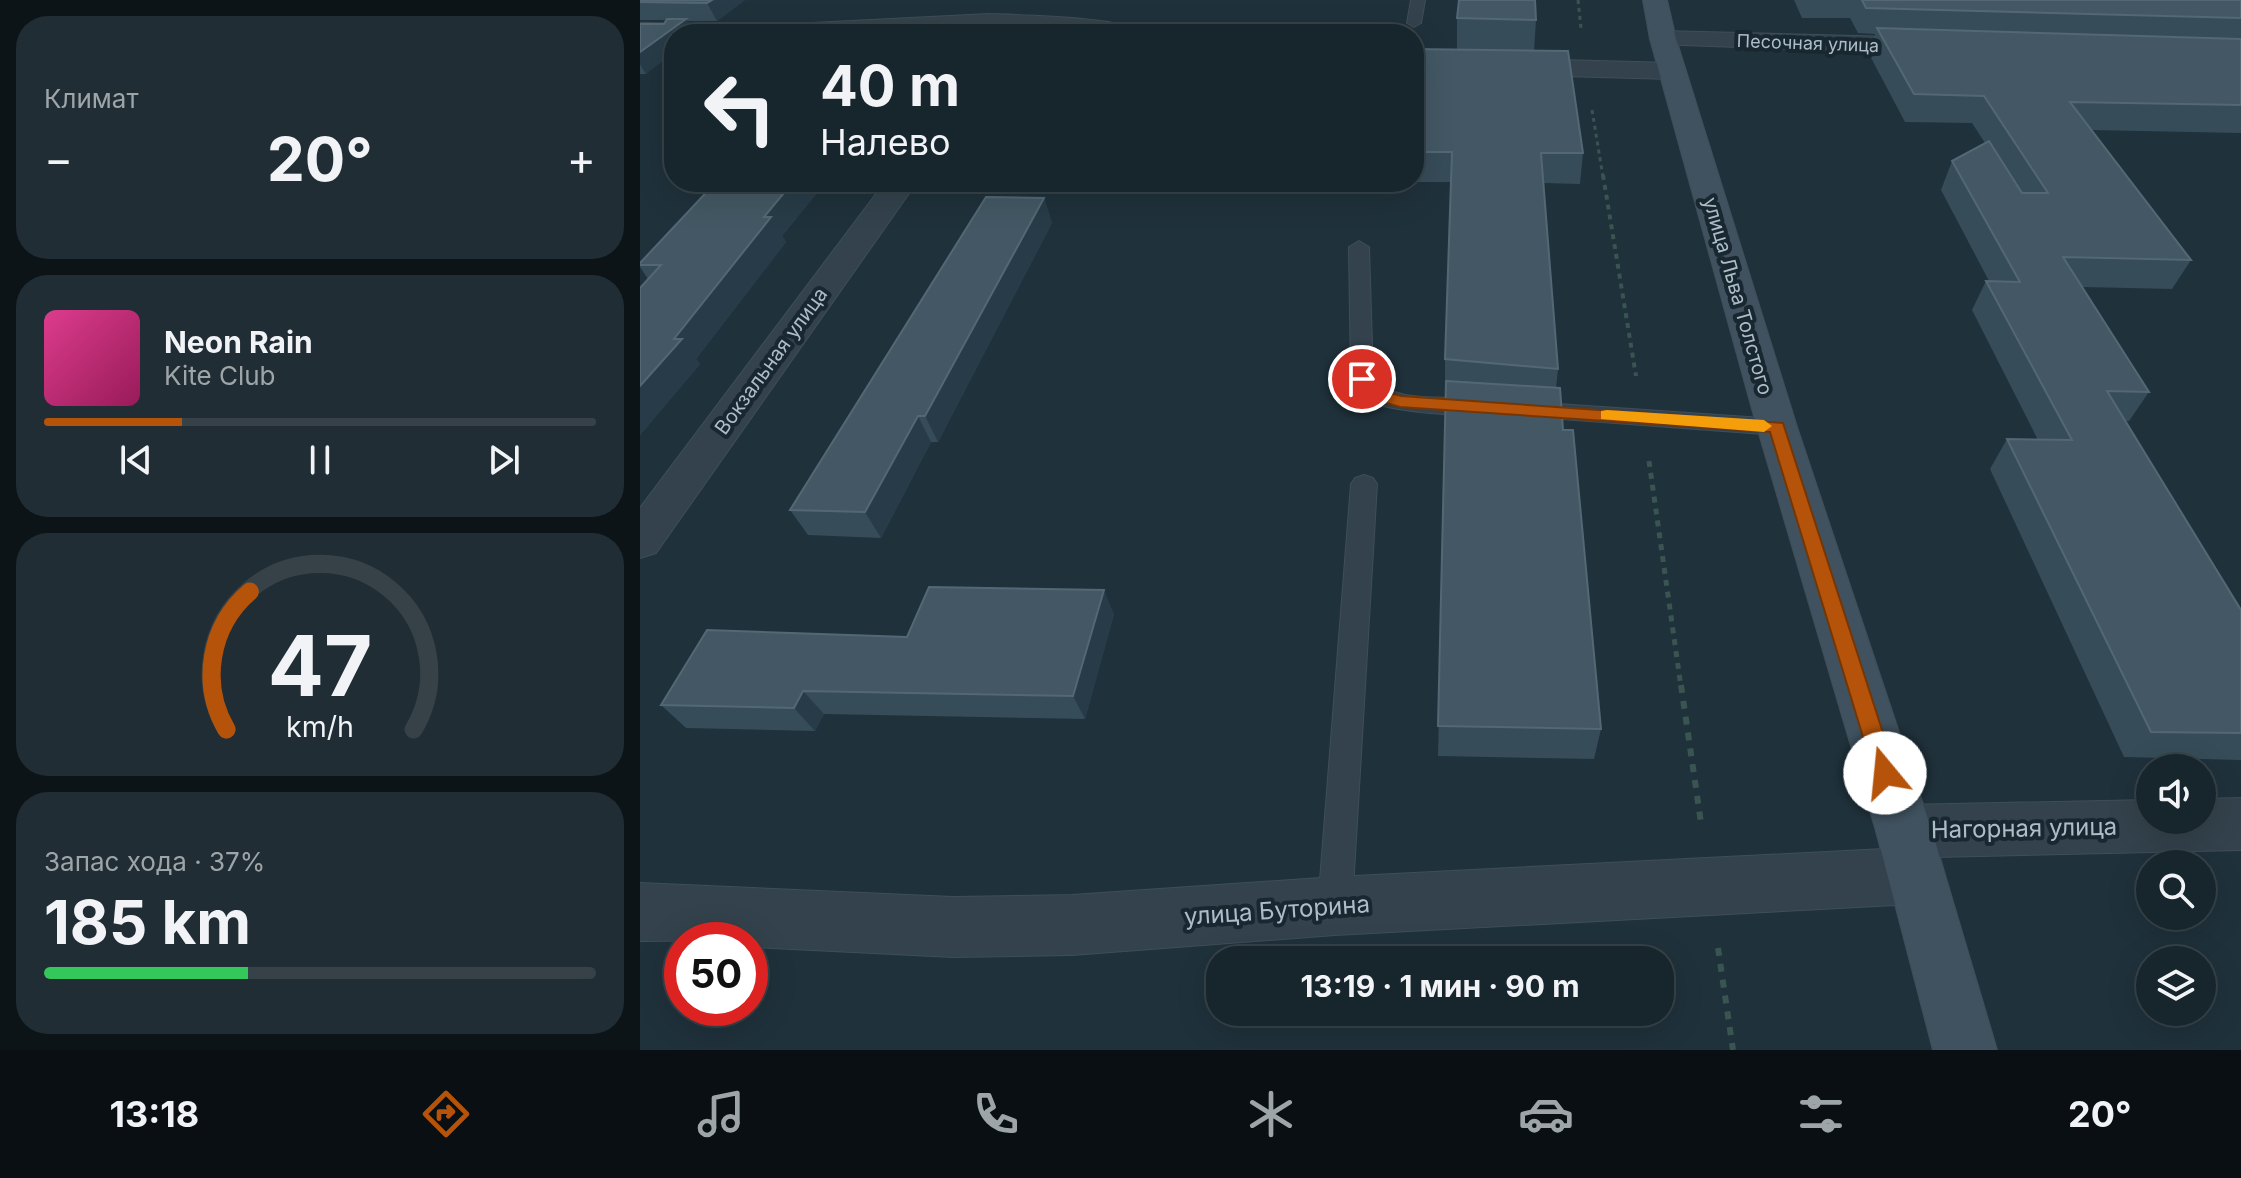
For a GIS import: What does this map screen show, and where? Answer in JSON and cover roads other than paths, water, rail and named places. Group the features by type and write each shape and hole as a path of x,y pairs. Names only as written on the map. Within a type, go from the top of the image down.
{"main road":[{"name":"улица Льва Толстого","path":"1663,37 1777,427 1909,853 1965,1050"}],"street":[{"path":"1017,24 1034,0"},
{"path":"640,31 664,31"},
{"name":"Песочная улица","path":"1424,63 1663,37 1960,47"},
{"name":"Вокзальная улица","path":"640,541 894,192"},
{"name":"Нагорная улица","path":"1909,853 2241,824"},
{"name":"улица Буторина","path":"640,912 953,927 1072,925 1335,906 1909,853"}],"lane":[{"path":"1414,23 1418,0"},
{"path":"1359,247 1362,379 1374,394 1400,401 1777,427"},
{"path":"1335,906 1364,484"}]}
